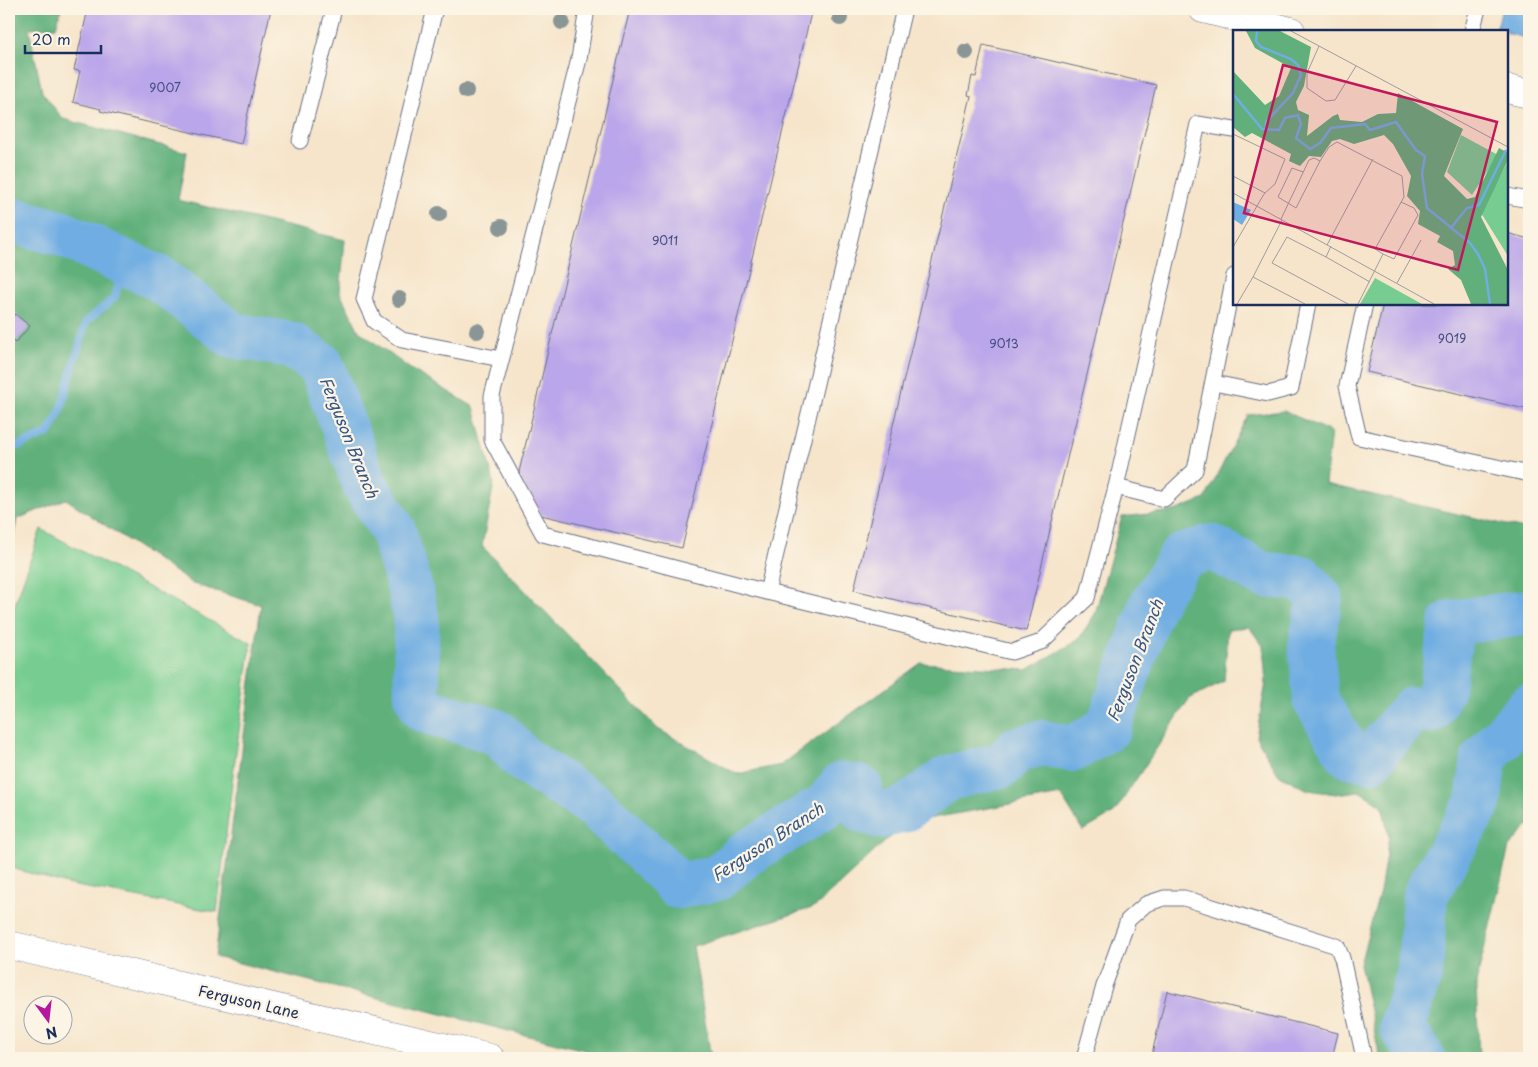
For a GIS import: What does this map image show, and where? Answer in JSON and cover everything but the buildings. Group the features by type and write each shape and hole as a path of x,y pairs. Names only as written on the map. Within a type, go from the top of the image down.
{"street":[{"path":"1203,9 1277,25"},
{"path":"1508,89 1529,94"},
{"name":"Ferguson Lane","path":"9,945 490,1058"}],"lane":[{"path":"300,141 334,9"},
{"path":"435,9 364,299 374,321 402,340 502,359"},
{"path":"587,9 579,59 492,396 492,440 543,534 767,592 1012,652 1041,642 1087,598 1116,487 1198,124 1233,130"},
{"path":"767,592 904,9"},
{"path":"1472,30 1478,9"},
{"path":"1508,196 1529,200"},
{"path":"1116,487 1164,499 1195,470 1233,281"},
{"path":"1214,383 1268,394 1291,388 1308,305"},
{"path":"1365,305 1347,386 1359,437 1529,474"},
{"path":"1084,1058 1104,986 1128,920 1146,904 1164,898 1184,898 1337,946 1342,958 1364,1058"}],"green space":[{"path":"9,9 61,9 56,27 29,28 42,92 63,119 187,152 178,200 345,240 340,293 359,331 409,368 474,407 494,483 482,546 658,729 737,774 781,765 921,663 1027,670 1078,640 1095,614 1122,517 1174,511 1205,499 1248,415 1284,411 1331,432 1325,484 1529,530 1529,825 1509,847 1476,983 1479,1057 1484,1058 1379,1058 1360,964 1380,891 1389,836 1382,805 1359,791 1336,794 1308,790 1278,774 1256,737 1266,683 1263,646 1249,627 1228,629 1224,681 1189,699 1114,813 1083,831 1061,795 905,823 815,907 693,946 711,1058 616,1058 215,957 261,605 193,584 66,499 17,519 9,560"},
{"path":"41,529 251,643 217,912 66,884 9,867 9,622"}],"water":[{"path":"1502,9 1529,9 1529,39 1508,33 1508,30 1496,30"}],"waterway":[{"name":"Ferguson Branch","path":"9,219 63,234 160,279 232,335 291,345 321,365 366,487 392,528 408,581 416,617 417,696 424,710 497,732 524,760 595,806 678,886 717,878 747,853 825,806 842,785 860,788 863,810 881,816 903,810 948,778 1002,765 1016,750 1042,743 1073,749 1108,728 1152,605 1181,557 1211,547 1264,575 1302,578 1320,598 1311,645 1316,701 1349,755 1370,760 1412,710 1430,711 1442,688 1452,623 1529,612"},
{"path":"9,450 49,433 60,412 86,322 115,297 124,263"},
{"name":"Ferguson Branch","path":"1422,1058 1402,1027 1420,972 1425,895 1478,803 1484,758 1529,707"}]}
